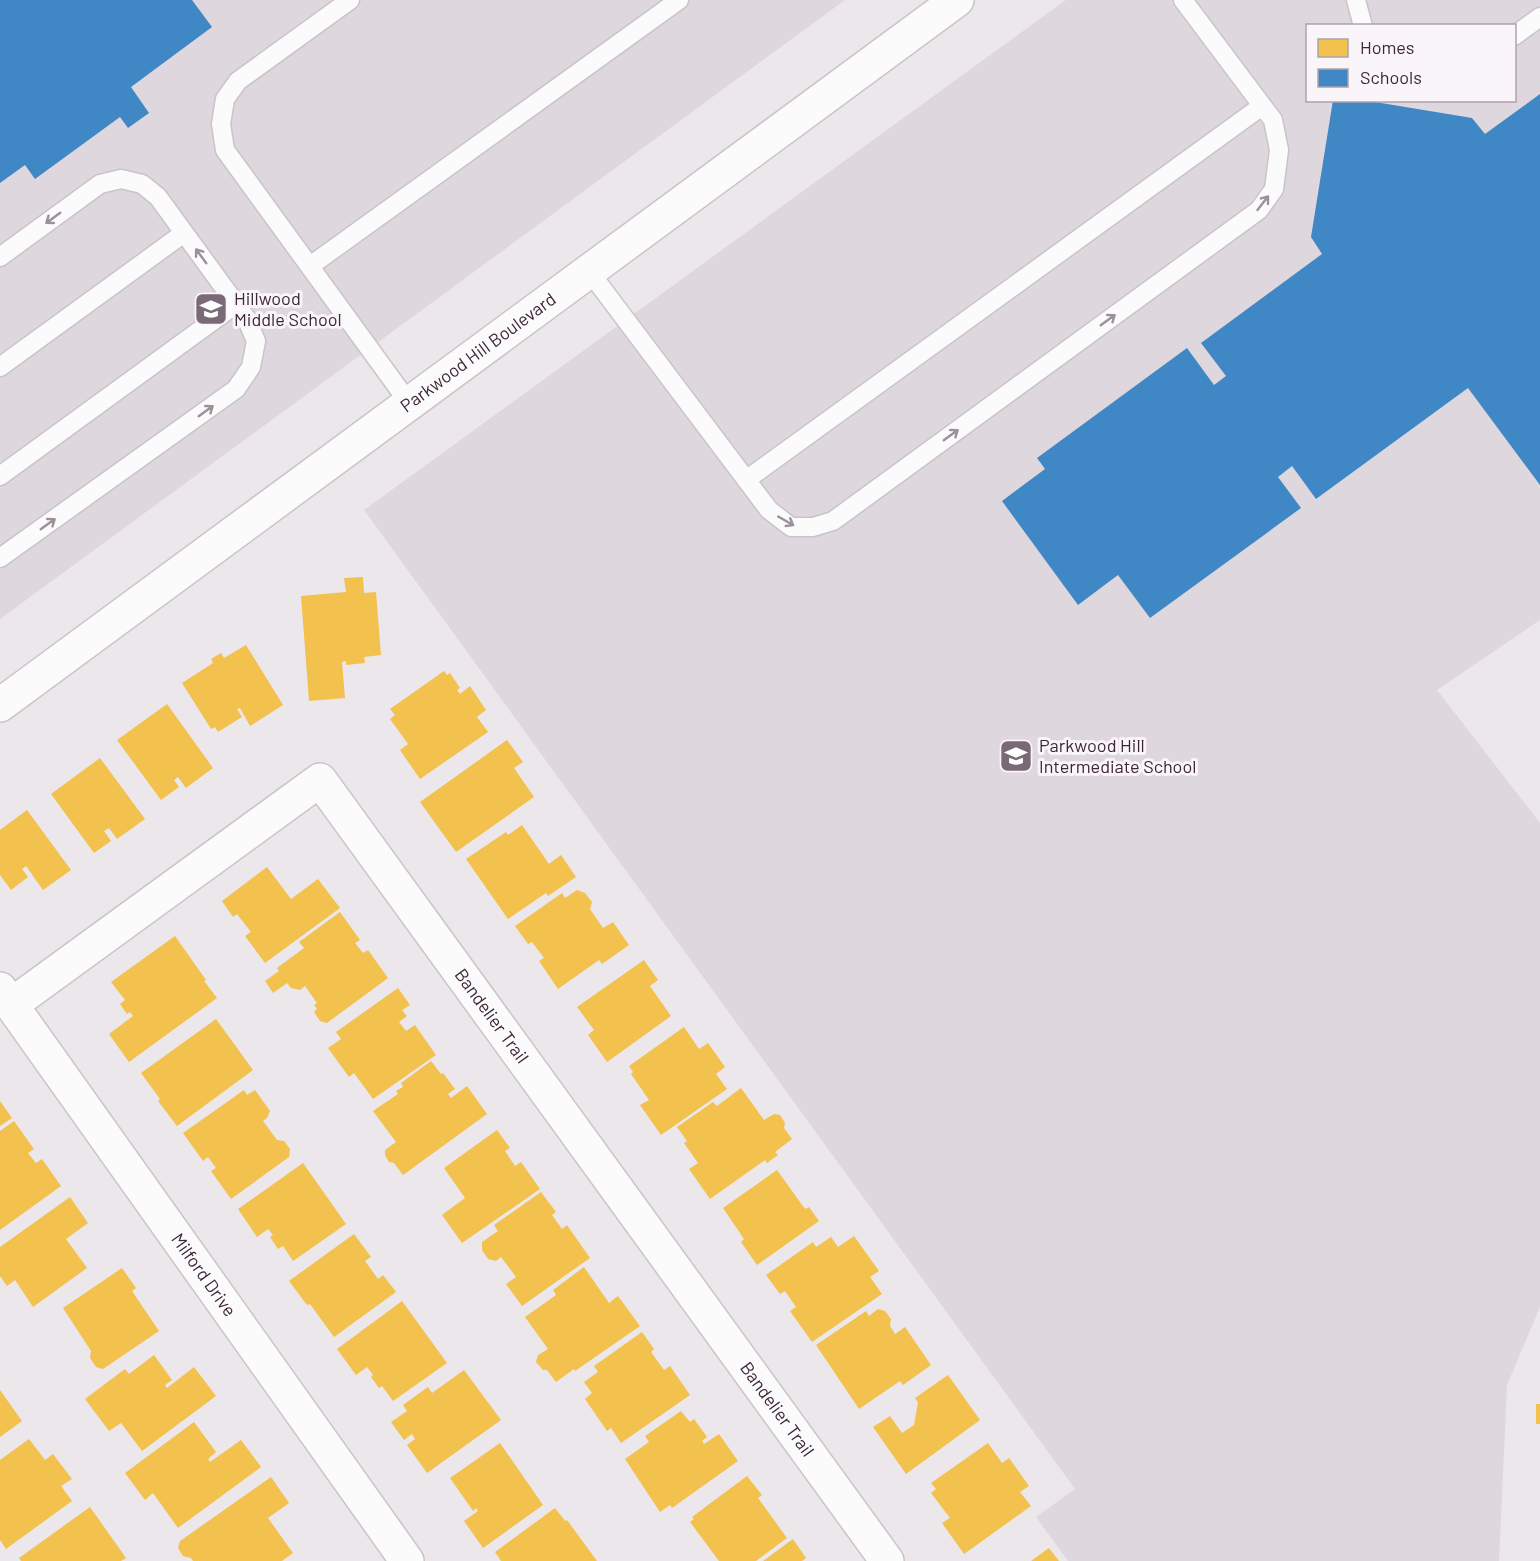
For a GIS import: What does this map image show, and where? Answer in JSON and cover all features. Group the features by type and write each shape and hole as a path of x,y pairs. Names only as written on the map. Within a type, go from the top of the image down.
{"street":[{"name":"Parkwood Hill Boulevard","path":"0,705 957,0"},
{"name":"Bandelier Trail","path":"6,997 320,780 887,1561"},
{"name":"Milford Drive","path":"6,997 407,1561"}],"lane":[{"path":"350,0 238,81 225,99 221,124 225,150 409,403"},
{"path":"310,266 679,0"},
{"path":"589,271 769,510 791,526 813,527 833,521 1258,210 1274,189 1279,150 1273,120 1183,0"},
{"path":"1356,0 1363,24"},
{"path":"1516,35 1540,17"},
{"path":"746,480 1262,106"},
{"path":"0,257 100,184 121,179 142,184 158,197 236,304 246,318 256,341 251,367 236,389 0,558"},
{"path":"0,367 184,233"},
{"path":"0,476 236,304"}],"shaded area":[{"name":"Hillwood Middle School","path":"0,0 845,0 0,619"},
{"name":"Parkwood Hill Intermediate School","path":"1066,0 1540,0 1540,620 1437,690 1540,823 1540,1307 1507,1385 1499,1561 1068,1561 1036,1517 1075,1489 364,510"}],"building: Homes":[{"path":"363,577 364,593 376,592 381,655 364,657 365,663 346,665 346,661 342,662 345,698 309,701 301,596 346,592 344,578"},
{"path":"246,645 283,705 250,726 240,708 237,709 242,717 218,732 215,727 211,729 182,683 213,663 211,659 221,653 224,658"},
{"path":"444,671 447,675 450,673 460,688 457,690 460,694 470,686 486,710 477,717 488,732 420,779 400,750 408,744 390,719 395,715 390,709"},
{"path":"167,704 213,768 186,788 178,777 174,780 179,787 161,800 117,740"},
{"path":"507,740 523,762 514,768 534,797 456,852 420,802"},
{"path":"100,758 145,819 117,839 109,828 104,831 111,841 94,853 51,794"},
{"path":"27,810 71,870 43,890 26,866 22,869 28,877 11,890 0,875 0,830"},
{"path":"522,825 549,864 561,855 576,877 548,896 546,893 508,919 466,859 506,832 508,835"},
{"path":"267,867 291,899 318,879 340,908 265,963 245,936 251,932 237,914 233,917 222,901"},
{"path":"577,890 585,893 592,902 590,909 603,928 613,922 629,945 602,964 599,960 558,989 539,961 544,958 532,942 528,944 515,926 562,893 565,898"},
{"path":"340,912 360,940 355,943 363,953 368,950 388,978 327,1023 320,1021 314,1012 317,1009 314,1005 317,1003 305,986 300,990 291,988 287,983 273,993 265,981 279,971 277,968 304,948 299,942"},
{"path":"175,936 217,998 129,1062 109,1034 133,1016 130,1012 127,1014 120,1004 125,1000 111,982"},
{"path":"644,960 658,980 650,986 671,1016 607,1062 588,1035 594,1030 577,1007"},
{"path":"398,988 410,1005 402,1010 407,1016 399,1022 406,1031 415,1025 436,1055 373,1099 354,1073 349,1077 328,1048 341,1039 336,1032"},
{"path":"216,1019 253,1070 177,1126 141,1073"},
{"path":"684,1027 699,1049 708,1043 725,1067 716,1074 727,1089 661,1135 640,1105 649,1100 631,1074 633,1072 629,1066"},
{"path":"431,1061 455,1089 448,1094 451,1098 467,1086 487,1114 403,1175 385,1155 385,1150 396,1142 373,1111 398,1094 396,1091 403,1087 401,1083"},
{"path":"741,1088 764,1120 774,1114 780,1115 785,1123 784,1128 792,1139 775,1152 778,1155 767,1163 765,1160 710,1199 689,1169 698,1163 684,1143 687,1141 677,1127 713,1102 717,1106"},
{"path":"244,1090 247,1095 255,1090 270,1111 263,1121 277,1140 284,1141 290,1149 289,1157 231,1199 211,1171 216,1168 208,1157 203,1161 183,1133"},
{"path":"0,1101 12,1118 0,1126"},
{"path":"14,1121 34,1149 28,1153 36,1163 42,1159 61,1186 0,1230 0,1131"},
{"path":"497,1130 510,1148 505,1151 515,1166 521,1162 540,1189 462,1243 442,1215 465,1198 444,1168"},
{"path":"303,1163 346,1224 293,1261 283,1246 278,1249 268,1229 257,1237 238,1209"},
{"path":"777,1170 805,1209 809,1207 819,1221 757,1265 741,1242 744,1239 723,1208"},
{"path":"541,1192 556,1212 552,1215 562,1229 567,1225 590,1258 522,1306 506,1284 516,1277 501,1257 496,1261 488,1259 482,1250 482,1242 498,1231 494,1225"},
{"path":"70,1197 88,1223 66,1239 87,1268 33,1307 15,1280 7,1286 0,1276 0,1247"},
{"path":"354,1234 371,1257 365,1261 378,1279 383,1275 396,1292 334,1337 310,1304 307,1305 289,1281"},
{"path":"854,1236 879,1271 870,1277 882,1294 812,1342 790,1311 796,1307 785,1291 780,1294 766,1275 813,1242 816,1247 831,1237 838,1247"},
{"path":"584,1267 609,1303 618,1296 640,1326 556,1382 547,1370 543,1370 536,1362 538,1355 548,1349 525,1317 556,1295 553,1290"},
{"path":"122,1268 136,1288 132,1291 159,1331 103,1369 96,1367 90,1358 91,1351 63,1308"},
{"path":"402,1301 447,1363 393,1401 382,1386 379,1388 367,1367 356,1375 337,1349"},
{"path":"878,1309 885,1311 891,1319 890,1326 895,1334 905,1327 931,1365 903,1385 900,1381 859,1409 816,1345 866,1311 869,1316"},
{"path":"642,1332 654,1349 651,1352 664,1370 670,1366 690,1395 621,1443 611,1428 607,1431 585,1399 592,1393 584,1382 598,1372 594,1366"},
{"path":"154,1355 172,1380 165,1385 167,1388 194,1367 216,1396 142,1451 121,1423 109,1431 85,1399 125,1369 129,1374"},
{"path":"464,1370 501,1420 427,1473 407,1445 415,1439 412,1434 404,1440 391,1422 407,1411 403,1405 428,1387 432,1393"},
{"path":"948,1375 980,1420 906,1474 873,1427 890,1416 902,1433 914,1425 918,1402 915,1398"},
{"path":"0,1390 22,1421 0,1437"},
{"path":"1536,1404 1540,1404 1540,1424 1536,1424"},
{"path":"681,1411 690,1422 694,1419 707,1437 702,1441 704,1444 719,1434 738,1461 672,1508 670,1505 660,1512 625,1459 649,1442 645,1436"},
{"path":"194,1422 216,1452 208,1459 210,1462 241,1440 261,1467 178,1528 153,1493 145,1500 125,1473"},
{"path":"29,1439 45,1460 53,1454 72,1479 61,1486 72,1501 6,1549 0,1540 0,1460"},
{"path":"500,1443 543,1505 483,1548 464,1521 478,1511 476,1508 473,1511 450,1478"},
{"path":"988,1443 1002,1463 1009,1458 1029,1486 1020,1492 1031,1506 964,1554 942,1523 950,1518 931,1493 936,1489 931,1483"},
{"path":"747,1476 762,1495 758,1498 787,1538 756,1561 719,1561 690,1522 694,1519 692,1517"},
{"path":"271,1477 289,1503 268,1518 293,1553 282,1561 193,1561 183,1556 178,1548 180,1541"},
{"path":"90,1507 126,1558 121,1561 21,1561 19,1558"},
{"path":"555,1508 565,1521 567,1520 597,1561 501,1561 495,1552"},
{"path":"793,1539 806,1558 802,1561 763,1561"},
{"path":"1049,1548 1059,1561 1031,1561"}],"building: Schools":[{"path":"0,0 192,0 212,27 131,87 149,113 128,128 120,117 35,179 25,165 0,183"},
{"path":"1540,94 1540,485 1468,388 1316,499 1292,466 1278,477 1301,508 1150,618 1118,575 1078,605 1002,501 1045,469 1037,458 1187,348 1214,385 1226,376 1201,343 1322,254 1311,237 1333,102 1375,102 1472,118 1485,134"}],"place":[{"name":"Hillwood Middle School","path":"211,309"},
{"name":"Parkwood Hill Intermediate School","path":"1016,756"}]}
